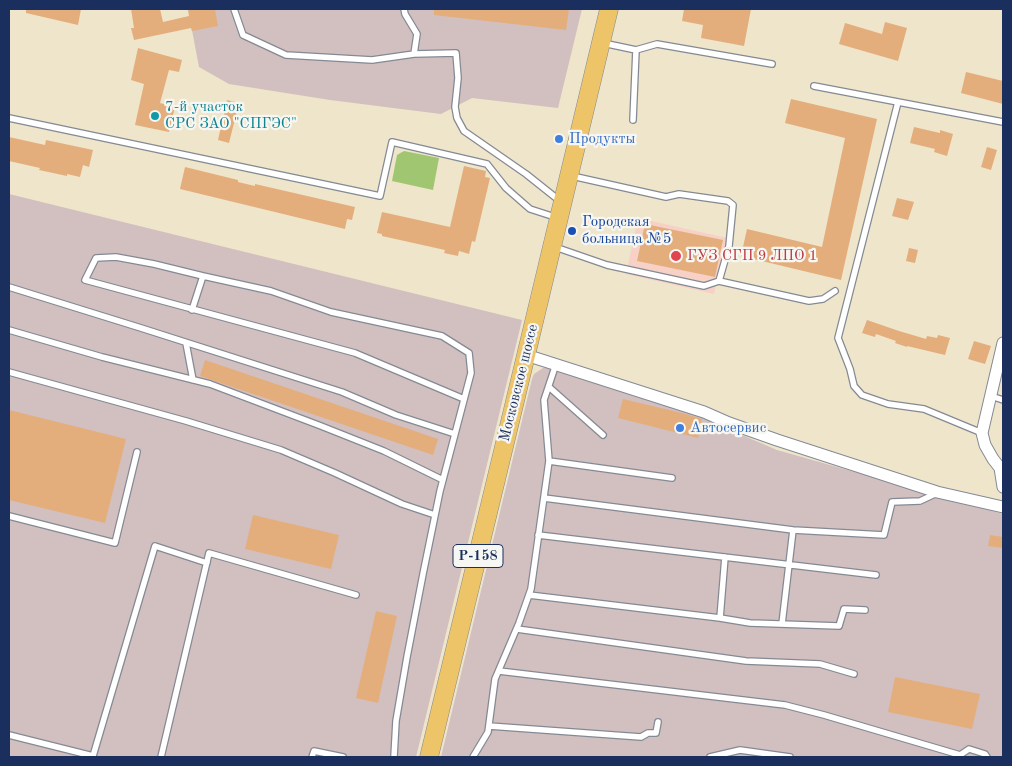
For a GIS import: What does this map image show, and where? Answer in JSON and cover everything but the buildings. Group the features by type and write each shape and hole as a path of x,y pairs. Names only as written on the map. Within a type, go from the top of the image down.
{"main road":[{"name":"Московское шоссе","path":"429,757 562,211 609,9"}],"street":[{"path":"1003,343 982,433 985,445 993,459 1002,467 1003,487"},
{"path":"526,355 704,412 777,440 937,492 1003,507"}],"lane":[{"path":"234,9 243,36 286,55 372,60 414,54 456,52 458,78 455,107 457,118 464,131 526,174 562,211"},
{"path":"404,9 417,34 414,54"},
{"path":"601,43 636,50 657,44 772,64"},
{"path":"632,120 636,50"},
{"path":"814,86 1003,122"},
{"path":"898,102 838,338 850,369 854,386 862,395 888,404 924,409 982,433"},
{"path":"9,118 380,196 392,142 488,164 506,188 530,209 562,211"},
{"path":"570,175 666,197 679,194 728,201 733,205 729,246 719,281"},
{"path":"553,246 607,265 704,286 719,281 810,301 823,299 835,291"},
{"path":"394,757 396,721 435,515 471,373 469,353 442,336 331,312 271,291 154,264 116,257 96,258 85,280 355,353 464,399"},
{"path":"192,310 203,276"},
{"path":"9,287 342,392 396,414 455,434"},
{"path":"9,330 102,357 210,384 384,451 443,480"},
{"path":"186,343 193,380"},
{"path":"473,757 488,732 495,679 517,629 531,590 549,461 544,400 556,364"},
{"path":"9,372 186,421 281,450 402,504 435,515"},
{"path":"549,387 603,435"},
{"path":"990,396 1003,400"},
{"path":"9,516 115,542 137,452"},
{"path":"549,461 672,478"},
{"path":"544,498 793,530 884,535 892,502 920,501 937,492"},
{"path":"782,624 793,530"},
{"path":"538,535 876,575"},
{"path":"9,736 93,756 156,546 207,563"},
{"path":"161,757 209,553 356,595"},
{"path":"720,618 725,558"},
{"path":"529,595 750,623 839,626 844,609 865,610"},
{"path":"517,629 746,661 820,664 854,674"},
{"path":"499,671 785,705 960,755 969,749 985,754 987,757"},
{"path":"489,726 641,737 648,733 656,733 658,722"},
{"path":"710,757 740,750 790,757"},
{"path":"312,757 314,751 342,757"}],"shaded area":[{"path":"188,9 582,9 558,108 472,98 441,114 330,100 229,84 199,67"},
{"path":"9,194 522,320 416,757 9,757"},
{"name":"ГУЗ СГП 9 ЛПО 1","path":"638,218 727,238 714,294 626,274"},
{"path":"543,368 550,368 701,415 721,426 777,450 1003,514 1003,757 441,757 532,379 534,374"}],"green space":[{"path":"404,151 439,158 433,190 392,181 397,155"}],"place":[{"name":"7-й участок СРС ЗАО \"СПГЭС\"","path":"155,116"},
{"name":"Продукты","path":"559,139"},
{"name":"Городская больница №5","path":"572,231"},
{"name":"ГУЗ СГП 9 ЛПО 1","path":"676,256"},
{"name":"Автосервис","path":"680,428"}]}
